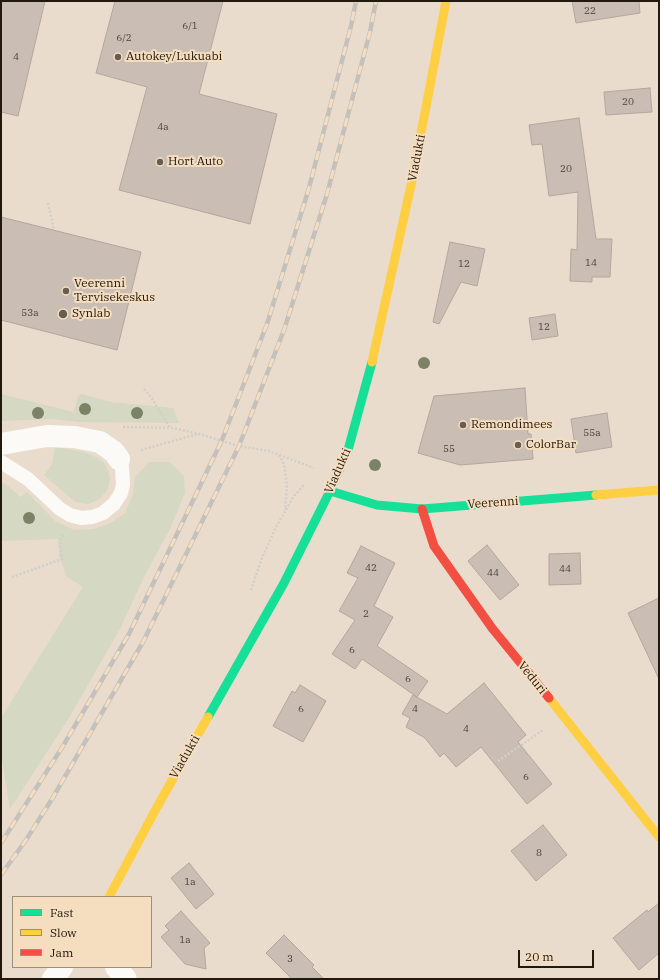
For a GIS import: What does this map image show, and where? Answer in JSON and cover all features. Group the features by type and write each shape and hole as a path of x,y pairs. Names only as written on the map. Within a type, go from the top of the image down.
{"street":[{"name":"Viadukti","path":"110,896 157,807 284,583 330,491 348,450 377,344 412,181 446,1"},
{"path":"1,444 47,436 74,437 100,442 114,452 119,459"},
{"name":"Veerenni","path":"330,491 377,505 422,509 659,490"},
{"name":"Veduri","path":"422,509 434,546 492,628 600,761 659,837"},
{"path":"53,979 61,968"},
{"path":"117,968 126,979"}],"lane":[{"path":"1,462 28,479 60,509 70,515 81,518 92,517 103,513 114,504 121,493 123,485 122,468 119,459"}],"path":[{"path":"48,203 54,230"},
{"path":"144,389 170,428"},
{"path":"119,459 142,450 199,434 239,446 269,451 318,469"},
{"path":"279,455 284,464 287,485 285,511"},
{"path":"12,577 62,559 60,541"},
{"path":"498,761 546,727"}],"green space":[{"path":"1,394 74,412 78,396 82,394 111,402 173,408 179,423 79,422 53,419 1,421"},
{"path":"55,447 85,452 98,458 105,464 110,478 108,489 100,499 88,504 75,502 44,475 52,464"},
{"path":"149,462 170,462 184,476 185,493 170,529 145,575 120,629 69,718 10,809 1,753 1,718 83,587 67,577 59,556 58,539 1,541 1,482 7,485 20,497 27,492 55,521 74,530 93,529 109,524 125,513 133,495 135,477"}],"building":[{"path":"1,1 45,1 18,116 1,112"},
{"path":"115,1 223,1 199,94 277,114 250,224 119,190 147,87 96,73"},
{"path":"572,1 639,1 640,13 576,23"},
{"path":"650,88 652,112 606,115 604,92"},
{"path":"579,118 596,239 612,239 610,277 592,277 592,282 570,281 571,249 577,250 578,192 549,196 542,144 532,145 529,125"},
{"name":"Veerenni Tervisekeskus","path":"1,217 141,252 117,350 1,320"},
{"path":"450,242 485,249 477,286 461,282 439,324 433,322"},
{"path":"555,314 558,336 532,340 529,318"},
{"path":"525,388 528,434 531,434 533,459 460,465 418,453 434,396"},
{"path":"607,413 612,447 576,453 571,419"},
{"path":"487,545 519,585 500,600 468,561"},
{"path":"361,546 395,563 374,606 393,617 377,646 428,681 417,697 362,659 355,669 332,654 355,620 339,611 358,578 347,573"},
{"path":"580,553 581,584 549,585 549,554"},
{"path":"659,598 659,679 628,613"},
{"path":"484,683 526,735 518,742 552,784 527,804 481,747 456,767 444,753 440,757 425,738 406,727 410,718 402,714 413,695 447,714"},
{"path":"300,685 326,701 303,742 273,726 292,691 295,693"},
{"path":"543,825 567,855 536,881 511,851"},
{"path":"189,863 214,894 196,909 171,878"},
{"path":"659,903 659,953 639,970 613,938 647,910 648,912"},
{"path":"181,911 210,943 204,948 206,969 185,964 161,937 169,930 165,926"},
{"path":"284,935 314,965 312,967 324,979 292,979 266,953"}],"railway":[{"path":"1,843 63,746 129,634 222,440 267,324 309,188 351,26 356,1"},
{"path":"1,875 26,840 52,799 143,642 239,446 284,330 327,194 370,32 376,1"}],"traffic: fast":[{"path":"208,717 284,583 330,491 348,450 372,362"},
{"path":"330,491 377,505 422,509 596,495"}],"traffic: slow":[{"path":"372,362 412,181 446,1"},
{"path":"596,495 659,490"},
{"path":"549,698 659,837"},
{"path":"110,896 157,807 208,717"}],"traffic: jam":[{"path":"422,509 434,546 492,628 549,698"}],"place":[{"name":"Autokey/Lukuabi","path":"118,57"},
{"name":"Hort Auto","path":"160,162"},
{"name":"Veerenni Tervisekeskus","path":"66,291"},
{"name":"Synlab","path":"63,314"},
{"name":"Remondimees","path":"463,425"},
{"name":"ColorBar","path":"518,445"}]}
